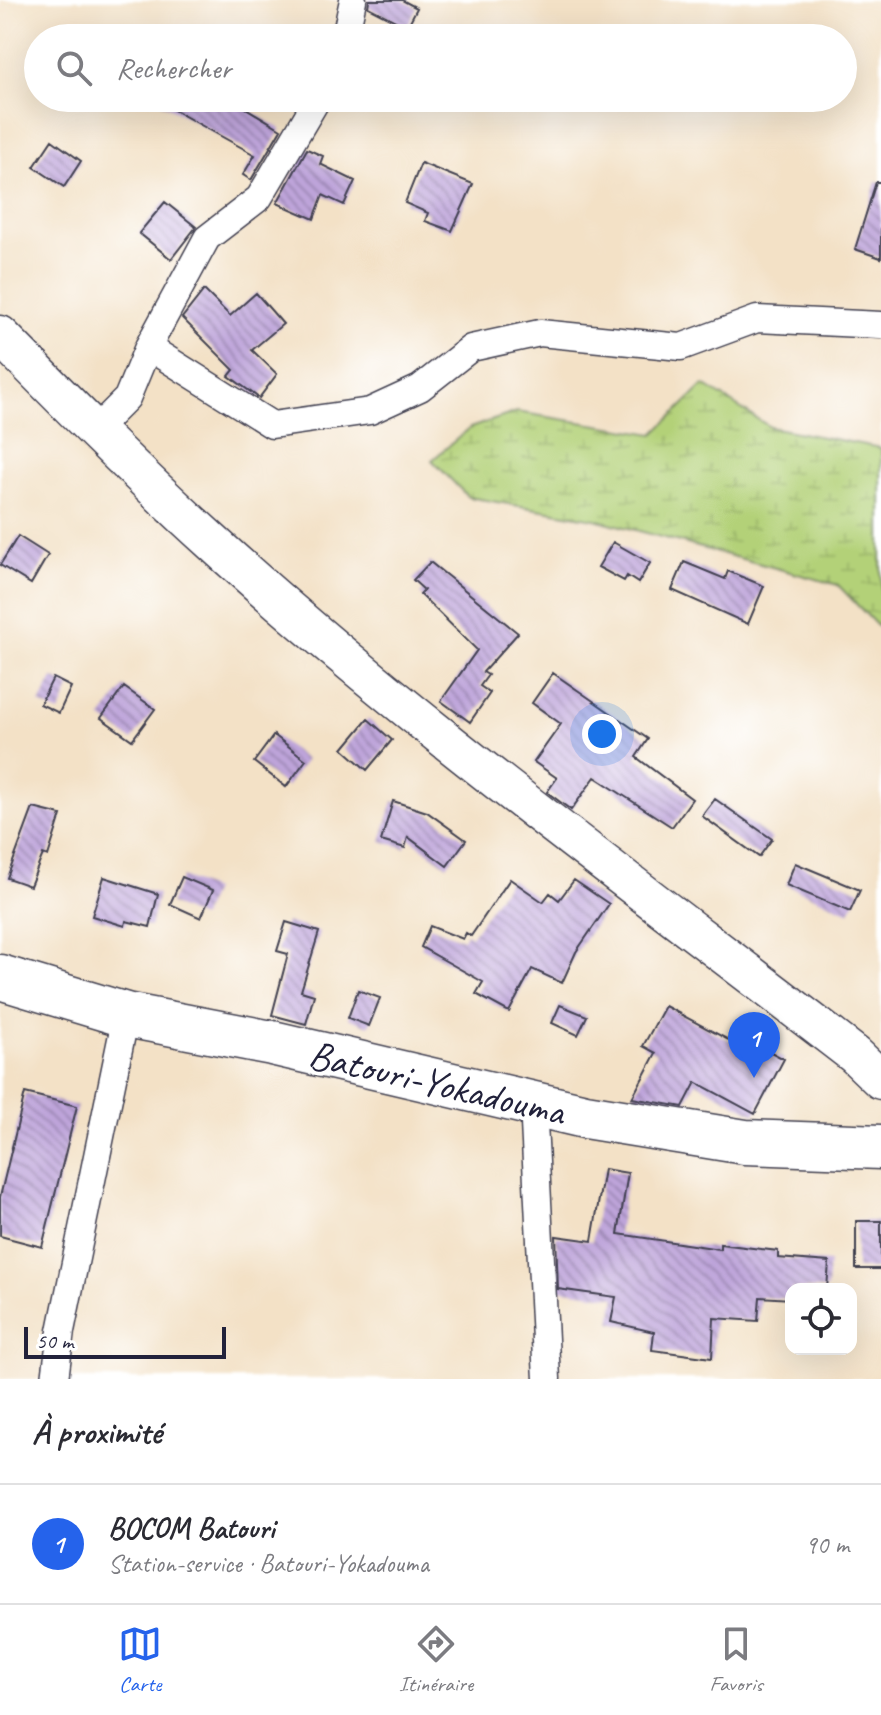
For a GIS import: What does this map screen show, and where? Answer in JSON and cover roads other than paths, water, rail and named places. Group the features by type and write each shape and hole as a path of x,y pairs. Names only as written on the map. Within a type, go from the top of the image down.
{"highway":[{"name":"Batouri-Yokadouma","path":"0,977 126,1015 272,1043 585,1116 745,1142 881,1147"}],"street":[{"path":"348,24 353,0"},
{"path":"96,429 127,398 148,347 207,238 259,198 310,112"},
{"path":"148,347 272,425 370,411 420,388 471,348 540,333 681,347 757,319 881,325"},
{"path":"0,335 211,541 274,596 442,735 855,1055 881,1080"},
{"path":"55,1379 61,1331 126,1015"},
{"path":"533,1103 547,1379"}],"place":[{"name":"BOCOM Batouri","path":"754,1078"}]}
